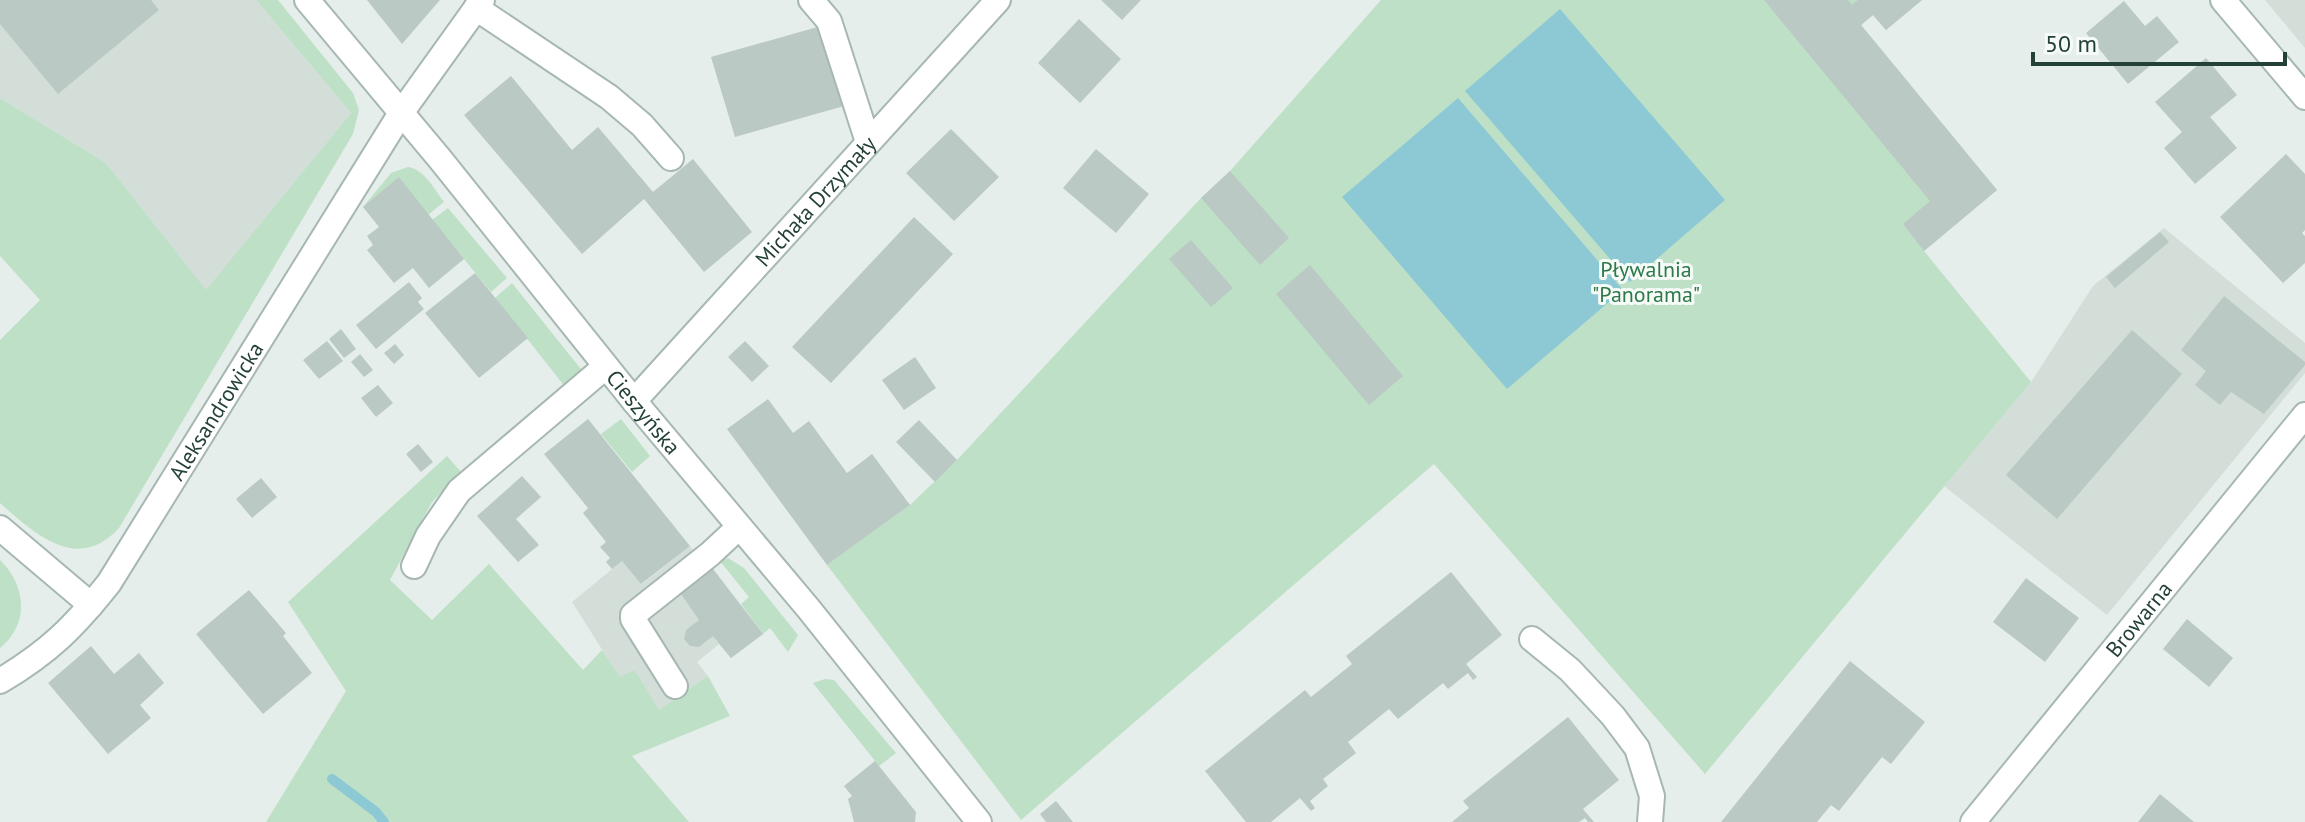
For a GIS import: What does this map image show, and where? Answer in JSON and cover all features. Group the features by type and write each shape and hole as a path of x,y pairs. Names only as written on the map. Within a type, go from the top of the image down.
{"street":[{"name":"Cieszyńska","path":"307,0 605,367 808,608 979,822"},
{"path":"811,0 829,21 868,142"},
{"name":"Michała Drzymały","path":"634,401 998,0"},
{"path":"2223,0 2305,97"},
{"name":"Aleksandrowicka","path":"0,681 53,646 91,605 127,558 401,113 479,4"},
{"path":"479,4 609,97 642,125 671,158"},
{"path":"414,566 428,536 459,491 605,367"},
{"name":"Browarna","path":"1973,822 2305,415"},
{"path":"675,686 633,615 739,527"},
{"path":"0,528 91,605"},
{"path":"1532,639 1570,670 1613,716 1637,748 1652,796 1650,822"}],"shaded area":[{"path":"0,0 256,0 351,113 206,291 106,163 0,98"},
{"path":"2265,0 2305,0 2305,48"},
{"path":"2164,228 2305,343 2305,373 2107,615 1944,486 2031,382 2093,286"},
{"path":"690,546 709,571 713,569 763,634 731,658 719,644 697,662 708,676 659,710 635,670 620,678 572,602 622,561 642,584"}],"green space":[{"path":"256,0 278,0 353,93 359,110 353,134 119,528 103,541 87,548 56,544 27,526 0,503 0,340 40,300 0,256 0,98 106,163 206,290 351,113"},
{"name":"Pływalnia \"Panorama\"","path":"1381,0 1922,0 1886,30 1873,15 1861,25 1997,190 1924,251 2031,382 1705,774 1434,464 1021,820 827,565 910,505 957,460 1201,198 1230,171"},
{"path":"408,167 424,176 444,202 428,215 363,207 391,173"},
{"path":"448,208 507,278 491,292 432,220"},
{"path":"512,283 584,373 566,388 495,298"},
{"path":"621,419 650,456 632,472 601,434"},
{"path":"447,456 461,472 432,502 390,580 432,620 489,564 583,670 602,650 620,677 635,670 659,710 708,676 730,716 632,756 689,822 266,822 346,691 288,602"},
{"path":"728,558 744,568 798,635 788,652 770,628 763,634 741,604 749,597 720,561"},
{"path":"0,560 15,581 21,604 16,628 0,648"},
{"path":"834,680 896,753 879,766 813,683"}],"water":[{"path":"1560,9 1725,200 1630,282 1465,91"},
{"path":"1458,98 1623,290 1507,389 1342,197"}],"building":[{"path":"0,0 151,0 159,10 58,94 0,24"},
{"path":"367,0 440,0 402,44"},
{"path":"1101,0 1141,0 1122,20"},
{"path":"1764,0 1848,0 1852,5 1858,0 1922,0 1886,30 1873,15 1861,25 1997,190 1924,251 1903,224 1930,201"},
{"path":"2124,1 2145,26 2157,16 2179,42 2128,84 2086,33"},
{"path":"1079,19 1121,59 1080,103 1038,63"},
{"path":"821,26 844,106 735,137 711,57"},
{"path":"2206,58 2237,95 2210,117 2237,148 2195,184 2164,148 2182,132 2155,102"},
{"path":"511,76 572,150 598,127 653,192 693,159 752,232 704,272 644,199 582,254 464,115"},
{"path":"951,129 999,177 954,221 906,173"},
{"path":"1096,149 1149,194 1116,233 1063,188"},
{"path":"2286,154 2305,174 2305,230 2302,233 2305,236 2305,263 2283,283 2220,217"},
{"path":"1230,171 1289,238 1260,265 1201,198"},
{"path":"399,177 464,259 429,288 413,268 394,283 367,250 373,245 367,236 379,227 363,207"},
{"path":"914,217 953,254 831,383 792,347"},
{"path":"2160,232 2169,242 2115,288 2106,277"},
{"path":"1191,240 1233,288 1211,307 1169,259"},
{"path":"1310,265 1403,376 1369,405 1276,294"},
{"path":"475,273 528,338 479,378 425,313"},
{"path":"409,282 422,298 418,302 424,309 376,349 356,325"},
{"path":"2224,296 2305,362 2264,414 2231,392 2220,405 2195,385 2206,371 2181,350"},
{"path":"341,329 356,349 344,358 329,339"},
{"path":"2132,330 2182,374 2057,519 2006,475"},
{"path":"327,341 343,361 319,379 303,360"},
{"path":"745,341 769,366 752,382 728,357"},
{"path":"395,344 404,355 394,364 384,353"},
{"path":"360,354 373,370 364,377 351,362"},
{"path":"915,357 936,388 904,410 882,380"},
{"path":"378,385 393,403 376,417 361,398"},
{"path":"768,399 793,433 809,421 847,473 872,454 910,505 827,565 727,429"},
{"path":"588,419 690,546 641,584 622,561 612,569 606,562 610,558 600,547 606,542 583,513 588,508 544,454"},
{"path":"919,420 957,460 935,482 896,442"},
{"path":"418,444 433,462 421,472 406,454"},
{"path":"522,476 541,497 516,519 539,545 518,562 477,516"},
{"path":"261,478 277,497 252,518 236,499"},
{"path":"713,569 763,634 731,658 713,636 699,647 690,646 684,639 686,630 699,620 681,594"},
{"path":"1451,572 1502,635 1466,664 1477,677 1473,680 1468,673 1448,689 1443,683 1398,719 1389,709 1348,742 1356,753 1323,779 1328,786 1310,801 1315,808 1311,811 1300,798 1271,822 1246,822 1205,771 1305,690 1311,697 1352,664 1346,656"},
{"path":"2026,578 2079,618 2045,662 1993,622"},
{"path":"249,590 286,633 283,636 312,673 263,714 196,634"},
{"path":"2187,619 2233,658 2209,687 2163,649"},
{"path":"91,646 114,674 139,653 164,683 140,705 151,718 108,754 48,683"},
{"path":"1850,661 1925,722 1891,764 1882,757 1839,811 1831,805 1817,822 1721,822"},
{"path":"1568,717 1619,780 1583,809 1594,822 1588,822 1585,818 1579,822 1452,822 1469,808 1463,801"},
{"path":"875,761 916,812 915,822 854,822 848,799 852,796 844,786"},
{"path":"2160,794 2194,822 2138,822"},
{"path":"1056,801 1073,822 1046,822 1040,814"}],"waterway":[{"path":"332,779 376,812 384,822"}]}
